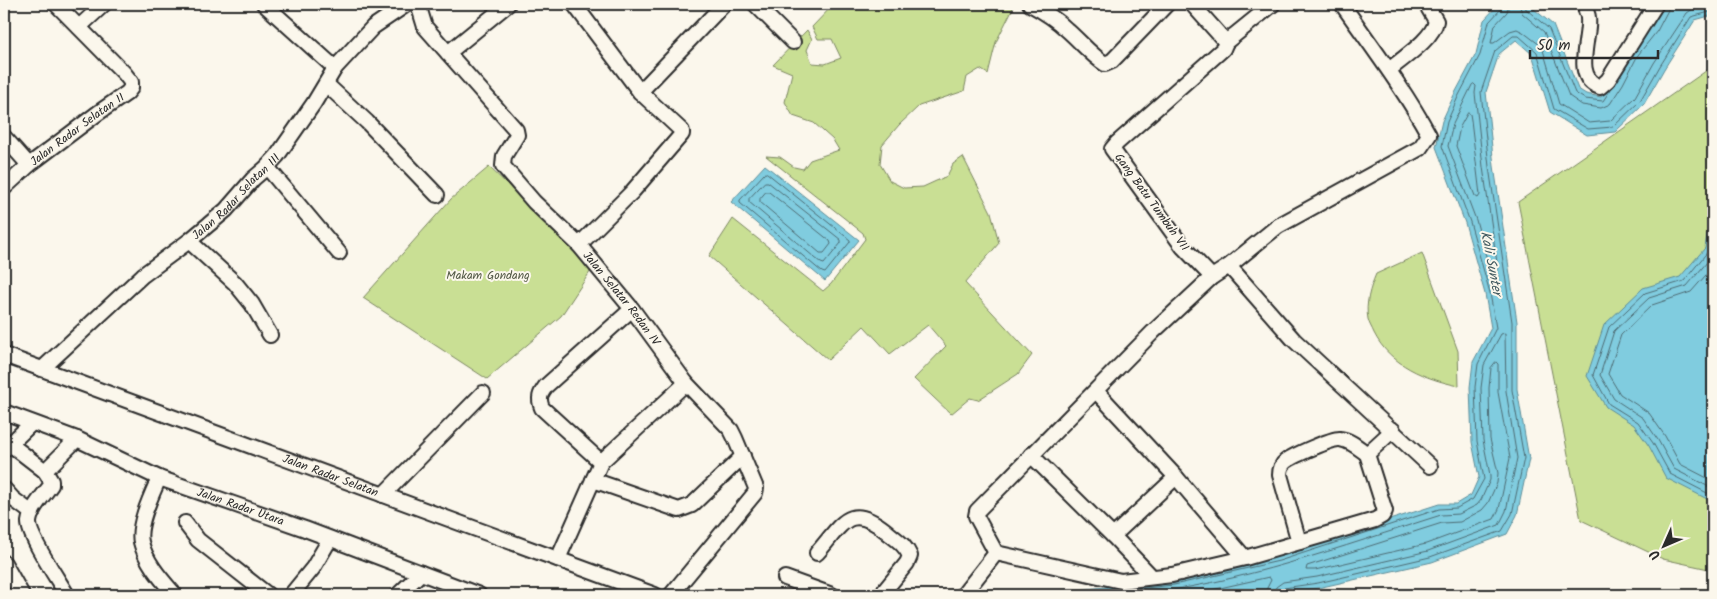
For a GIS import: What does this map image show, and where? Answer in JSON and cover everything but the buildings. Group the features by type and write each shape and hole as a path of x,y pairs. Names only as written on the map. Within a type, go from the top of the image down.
{"street":[{"path":"56,4 79,28 104,4"},
{"path":"264,4 335,68"},
{"name":"Jalan Radar Selatan III","path":"42,369 143,275 189,241 226,210 253,179 267,167 326,84 335,68 374,27 407,4"},
{"path":"418,4 425,27 516,130 517,135 504,156 503,166 534,202 580,245"},
{"path":"448,53 508,4"},
{"path":"574,4 640,92 724,4"},
{"path":"755,4 793,42"},
{"path":"1030,4 1049,8 1065,27 1096,58 1105,64 1112,61 1167,4"},
{"path":"1192,4 1226,42 1273,4"},
{"path":"1299,542 1280,475 1281,467 1286,461 1327,442 1338,438 1346,440 1367,454 1385,511 1382,516 1375,520 1245,558 1172,575 1121,581 996,553 976,514 1031,455 1153,332 1212,277 1229,266 1278,226 1420,148 1428,140 1430,136 1419,116 1342,4"},
{"path":"1389,70 1428,38 1435,28 1436,21 1426,4"},
{"path":"1586,11 1590,19 1585,45 1587,78 1600,87 1608,80 1656,4"},
{"name":"Jalan Radar Selatan II","path":"4,188 29,165 127,93 130,88 131,82 124,73 79,28"},
{"name":"Gang Batu Tumbuh VII","path":"1212,277 1183,247 1161,214 1112,149 1222,49 1226,42"},
{"path":"326,84 367,122 437,195"},
{"name":"Jalan Selatar Redan IV","path":"640,92 682,131 682,134 632,192 580,245 632,309 686,383 730,430 756,488 755,493 671,595"},
{"path":"4,137 29,165"},
{"path":"267,167 338,253"},
{"path":"189,241 235,283 252,304 270,335"},
{"path":"1229,266 1294,340 1430,466"},
{"path":"601,462 542,408 539,394 632,309"},
{"name":"Jalan Radar Selatan","path":"4,355 656,595"},
{"path":"558,559 601,462 686,383"},
{"path":"1096,391 1176,477 1245,558"},
{"path":"383,495 483,393"},
{"name":"Jalan Radar Utara","path":"4,412 77,439 159,478 479,595"},
{"path":"32,423 7,447 45,470 51,481 51,485 32,513 29,521 31,534 67,595"},
{"path":"1367,454 1392,430"},
{"path":"45,470 77,439"},
{"path":"1031,455 1152,577"},
{"path":"592,480 680,510 692,505 743,456"},
{"path":"1113,536 1176,477"},
{"path":"159,478 146,514 141,532 141,542 159,577 175,595"},
{"path":"4,489 12,499 32,513"},
{"path":"817,554 846,520 853,516 861,516 871,520 906,547 910,556 908,563 881,595"},
{"path":"185,523 198,540 268,595"},
{"path":"291,595 313,568 330,539"},
{"path":"963,595 996,553"},
{"path":"4,563 22,595"},
{"path":"398,595 421,573"},
{"path":"785,578 832,595"}],"green space":[{"path":"834,4 875,4 878,6 881,4 1015,4 996,42 988,74 980,69 967,77 964,91 919,106 882,145 880,164 890,181 904,188 923,187 947,176 953,164 963,157 991,212 999,243 965,283 1032,355 1018,374 978,400 970,398 951,414 914,379 946,346 928,325 890,354 864,326 828,360 709,256 733,219 823,291 831,284 865,239 863,233 766,156 780,157 794,167 803,169 810,160 839,150 833,140 814,123 793,116 785,102 792,73 773,65 807,30 812,39 807,50 812,63 825,64 841,58 832,39 818,39 812,27"},
{"path":"1713,66 1713,570 1663,559 1581,520 1518,202"},
{"name":"Makam Gondang","path":"489,167 594,266 561,316 487,379 363,298 451,199"},
{"path":"1422,253 1458,351 1459,386 1421,375 1399,362 1381,344 1368,321 1367,313 1370,290 1376,274"}],"water":[{"name":"Kali Sunter","path":"1499,4 1528,4 1553,25 1578,89 1586,94 1601,97 1659,4 1713,4 1713,15 1695,20 1644,104 1615,132 1587,135 1550,112 1532,54 1516,40 1499,54 1486,92 1494,166 1517,322 1517,389 1529,459 1517,515 1507,534 1432,562 1318,588 1268,595 1054,595 1077,590 1173,580 1278,556 1439,504 1456,504 1471,495 1479,477 1472,442 1470,387 1473,362 1491,328 1485,294 1465,223 1436,147 1442,121 1476,54 1484,20"},
{"path":"765,165 859,240 825,281 731,202"},
{"path":"1713,191 1713,502 1666,478 1649,446 1634,425 1606,407 1587,376 1604,325 1643,288 1680,277 1705,248 1711,192"}]}
